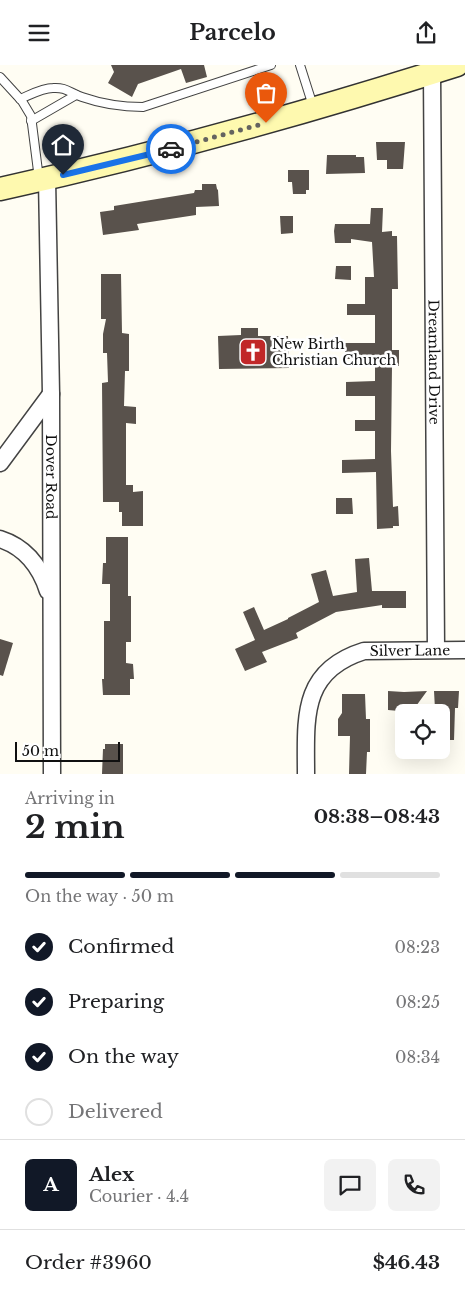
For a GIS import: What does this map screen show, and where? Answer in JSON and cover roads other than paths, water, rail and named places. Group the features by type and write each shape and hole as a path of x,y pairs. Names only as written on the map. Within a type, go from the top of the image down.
{"main road":[{"path":"0,189 179,147 314,109 457,65"}],"street":[{"name":"Dreamland Drive","path":"432,73 436,649"},
{"name":"Dover Road","path":"43,180 51,394 52,774"},
{"path":"0,463 51,394"},
{"path":"0,539 10,543 33,561 45,583 51,603"},
{"name":"Silver Lane","path":"306,774 306,721 311,696 321,678 335,664 350,655 364,651 465,650"}],"lane":[{"path":"20,99 51,88 65,88 76,95 101,103 123,107 142,107 272,65"},
{"path":"300,65 314,109"},
{"path":"0,77 20,99 31,116 43,180"},
{"path":"31,121 76,95"}],"place":[{"name":"New Birth Christian Church","path":"253,352"}]}
